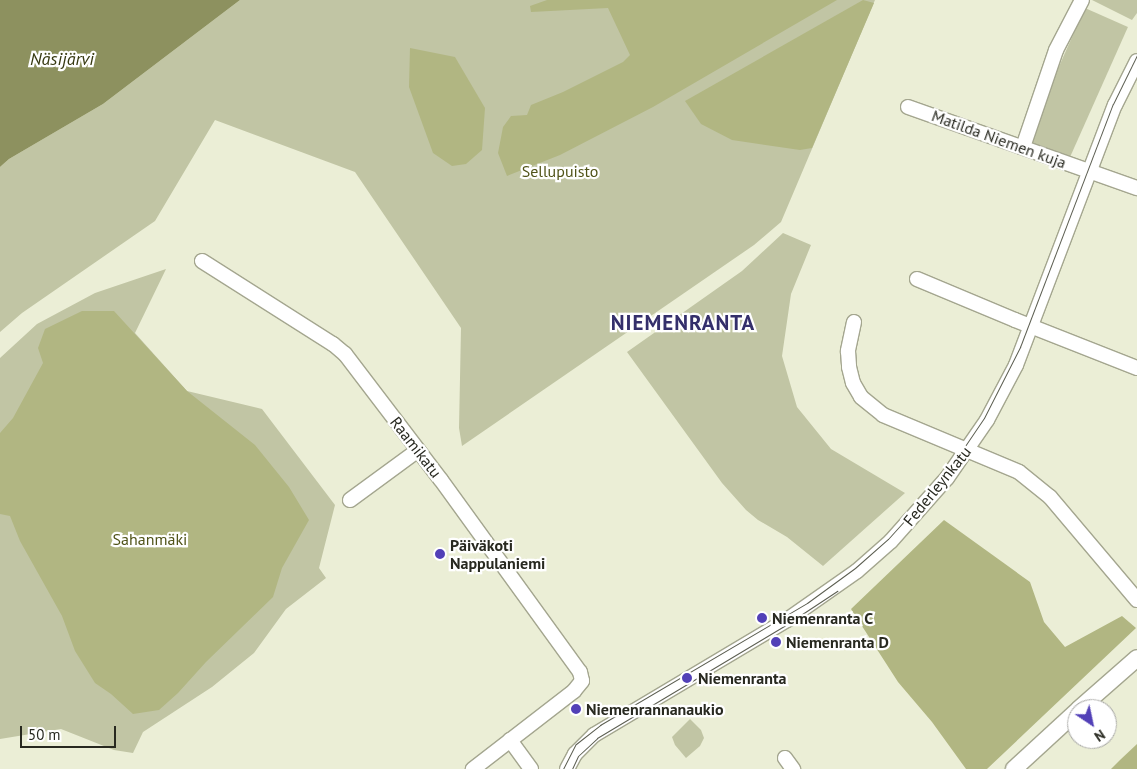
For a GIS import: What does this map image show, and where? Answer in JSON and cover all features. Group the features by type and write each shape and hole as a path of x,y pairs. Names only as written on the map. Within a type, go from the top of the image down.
{"main road":[{"path":"1090,699 1137,658"},
{"path":"1014,769 1067,720"}],"street":[{"path":"1023,148 1056,50 1082,0"},
{"name":"Federleynkatu","path":"567,769 575,754 594,735 787,620 857,571 891,541 918,513 968,450 1004,389 1032,327 1115,105 1137,61"},
{"name":"Matilda Niemen kuja","path":"908,106 1137,188"},
{"name":"Raamikatu","path":"202,261 333,344 345,354 418,450 580,672 582,681 574,691 510,740"},
{"path":"917,278 1032,327 1137,368"},
{"path":"854,322 848,351 853,383 861,397 883,415 1019,472 1050,497 1137,600"},
{"path":"350,500 418,450"},
{"path":"473,769 510,740 531,769"}],"green space":[{"name":"Sellupuisto","path":"240,0 875,0 781,222 754,245 462,446 459,428 461,328 355,172 215,120 155,221 22,313 0,332 0,167 9,159 103,104"},
{"path":"547,0 837,0 653,107 560,155 507,176 498,153 503,127 511,116 527,115 531,105 563,92 623,62 630,55 608,8 531,12 530,6"},
{"path":"863,0 874,3 812,148 800,150 732,140 701,124 685,101"},
{"path":"1092,0 1137,0 1137,13 1132,20"},
{"path":"1085,8 1128,27 1069,160 1026,140"},
{"path":"410,48 455,57 485,108 482,150 466,164 452,166 433,153 409,87"},
{"path":"783,233 811,245 791,294 782,356 797,407 831,449 905,493 823,566 787,537 758,520 746,510 722,483 627,352 742,271"},
{"name":"Sahanmäki","path":"166,269 135,333 187,391 262,409 335,505 319,568 326,578 286,609 254,653 212,687 143,732 133,753 114,750 61,729 0,739 0,358 37,324 95,293"},
{"name":"Sahanmäki","path":"82,311 114,311 187,391 255,445 289,487 309,520 282,568 273,597 159,710 133,714 111,694 95,683 75,651 62,616 20,541 10,516 0,514 0,433 13,418 43,363 38,348 45,329"},
{"path":"944,520 1030,582 1044,622 1065,647 1122,616 1136,628 987,769 966,769 932,722 898,682 851,609"},
{"path":"690,719 701,730 704,738 700,746 686,758 675,745 672,737"},
{"path":"1137,744 1137,769 1111,769 1120,760"}],"water":[{"name":"Näsijärvi","path":"0,0 240,0 103,104 9,159 0,167"}],"tram line":[{"path":"563,769 576,744 600,725 807,603 855,568 888,539 944,477 984,418 1020,347 1113,104 1137,55"},
{"path":"572,769 578,756 597,738 784,626 837,591"}],"place":[{"name":"Päiväkoti Nappulaniemi","path":"440,554"},
{"name":"Niemenranta C","path":"762,618"},
{"name":"Niemenranta D","path":"776,642"},
{"name":"Niemenranta","path":"687,678"},
{"name":"Niemenrannanaukio","path":"576,709"}],"district":[{"name":"NIEMENRANTA","path":"683,323"}]}
